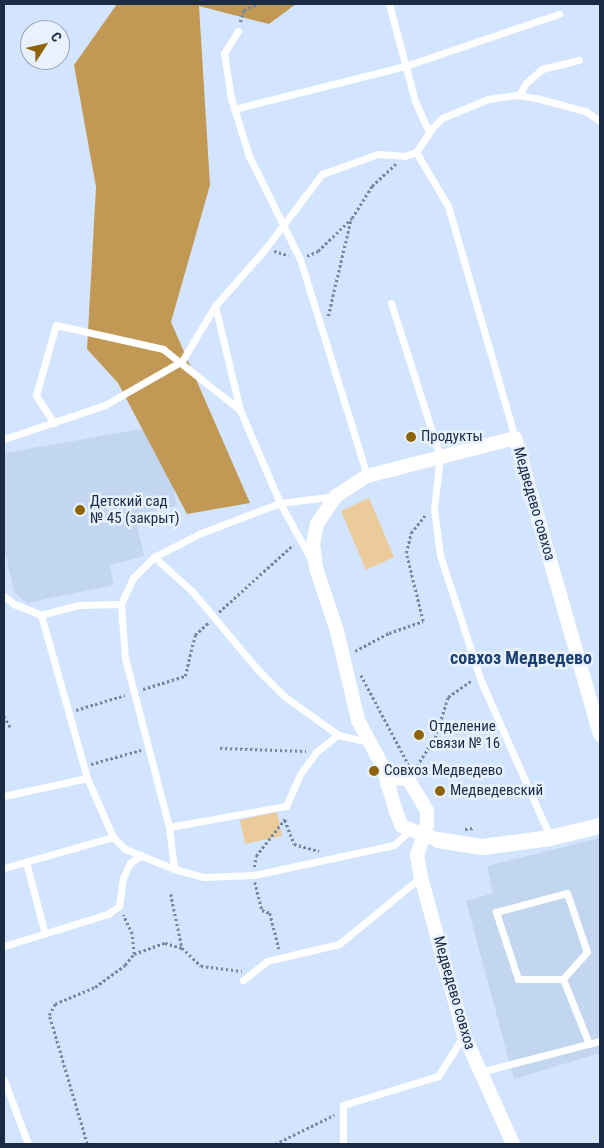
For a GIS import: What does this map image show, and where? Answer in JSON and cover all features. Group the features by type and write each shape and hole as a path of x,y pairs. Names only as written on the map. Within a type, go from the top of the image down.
{"street":[{"name":"Медведево совхоз","path":"512,1144 464,1035 421,877 417,856 416,833 402,826 370,742 358,720 343,656 316,568 314,544 317,524 336,496 367,476 515,438 600,735"},
{"path":"387,784 398,778 408,779 417,790 427,811 427,825 416,833"},
{"path":"416,833 438,840 482,847 550,838 600,826"}],"lane":[{"path":"389,4 405,66 429,132"},
{"path":"234,109 405,66 559,14"},
{"path":"238,31 224,52 234,109 249,156 300,259 325,332 367,476"},
{"path":"519,95 526,83 542,69 579,60"},
{"path":"4,439 105,405 182,361 215,306 266,249 283,222 322,174 378,154 405,156 416,152 429,132 442,118 461,108 488,99 519,95 585,111 600,121"},
{"path":"416,152 448,206 515,438"},
{"path":"392,303 440,457 434,509 440,555 479,673 550,838"},
{"path":"215,306 240,410 280,504 316,568"},
{"path":"54,423 36,395 56,326 163,349 182,361 240,410"},
{"path":"174,868 169,827 150,748 125,658 120,604 133,578 154,557 201,533 280,504 336,496"},
{"path":"154,557 173,572 215,616 270,684 338,736 370,742"},
{"path":"4,596 14,604 41,614 78,605 120,604"},
{"path":"41,614 88,778 113,837 126,849 174,868 204,877 254,875 394,845 416,833"},
{"path":"169,827 286,806 301,772 316,752 338,736"},
{"path":"4,796 88,778"},
{"path":"4,868 113,837"},
{"path":"4,946 76,926 119,906 122,878 130,863 142,855"},
{"path":"26,862 45,934"},
{"path":"243,980 267,961 339,944 421,877"},
{"path":"568,893 587,952 563,979 518,979 496,912 568,893"},
{"path":"563,979 589,1044"},
{"path":"343,1144 342,1106 438,1076 464,1035"},
{"path":"479,1072 600,1041"},
{"path":"4,1080 28,1144"}],"path":[{"path":"238,31 244,10 258,4"},
{"path":"266,249 300,259 318,251 352,218 372,186 405,156"},
{"path":"325,332 352,218"},
{"path":"343,656 365,648 389,633 423,621 406,553 411,533 434,509"},
{"path":"70,712 185,676 195,635 300,539"},
{"path":"358,669 396,746 413,771 435,738 448,697 464,689 479,673"},
{"path":"4,716 11,728"},
{"path":"84,766 150,748"},
{"path":"220,748 316,752"},
{"path":"286,806 285,819 294,844 334,858"},
{"path":"281,958 270,913 262,910 254,875 256,856 285,819"},
{"path":"466,829 474,828"},
{"path":"171,894 182,948"},
{"path":"119,906 132,934 134,954"},
{"path":"87,1144 49,1015 55,1004 95,987 125,965 134,954 164,943 182,948 201,966 217,970 235,968 250,974"},
{"path":"275,1144 343,1112"}],"shaded area":[{"path":"117,4 296,4 269,24 199,6 210,185 171,322 250,503 187,514 118,383 87,349 96,187 74,65"},
{"name":"Детский сад № 45 (закрыт)","path":"159,426 177,506 135,515 144,556 110,565 114,585 27,603 14,592 4,547 4,453"},
{"path":"369,498 394,557 366,570 341,511"},
{"path":"277,812 282,836 245,844 240,820"},
{"path":"600,838 600,1053 514,1079 466,901 493,893 487,866"}],"place":[{"name":"Продукты","path":"411,437"},
{"name":"Детский сад № 45 (закрыт)","path":"80,510"},
{"name":"Отделение связи № 16","path":"419,735"},
{"name":"Совхоз Медведево","path":"374,771"},
{"name":"Медведевский","path":"440,791"}],"district":[{"name":"совхоз Медведево","path":"521,658"}]}
